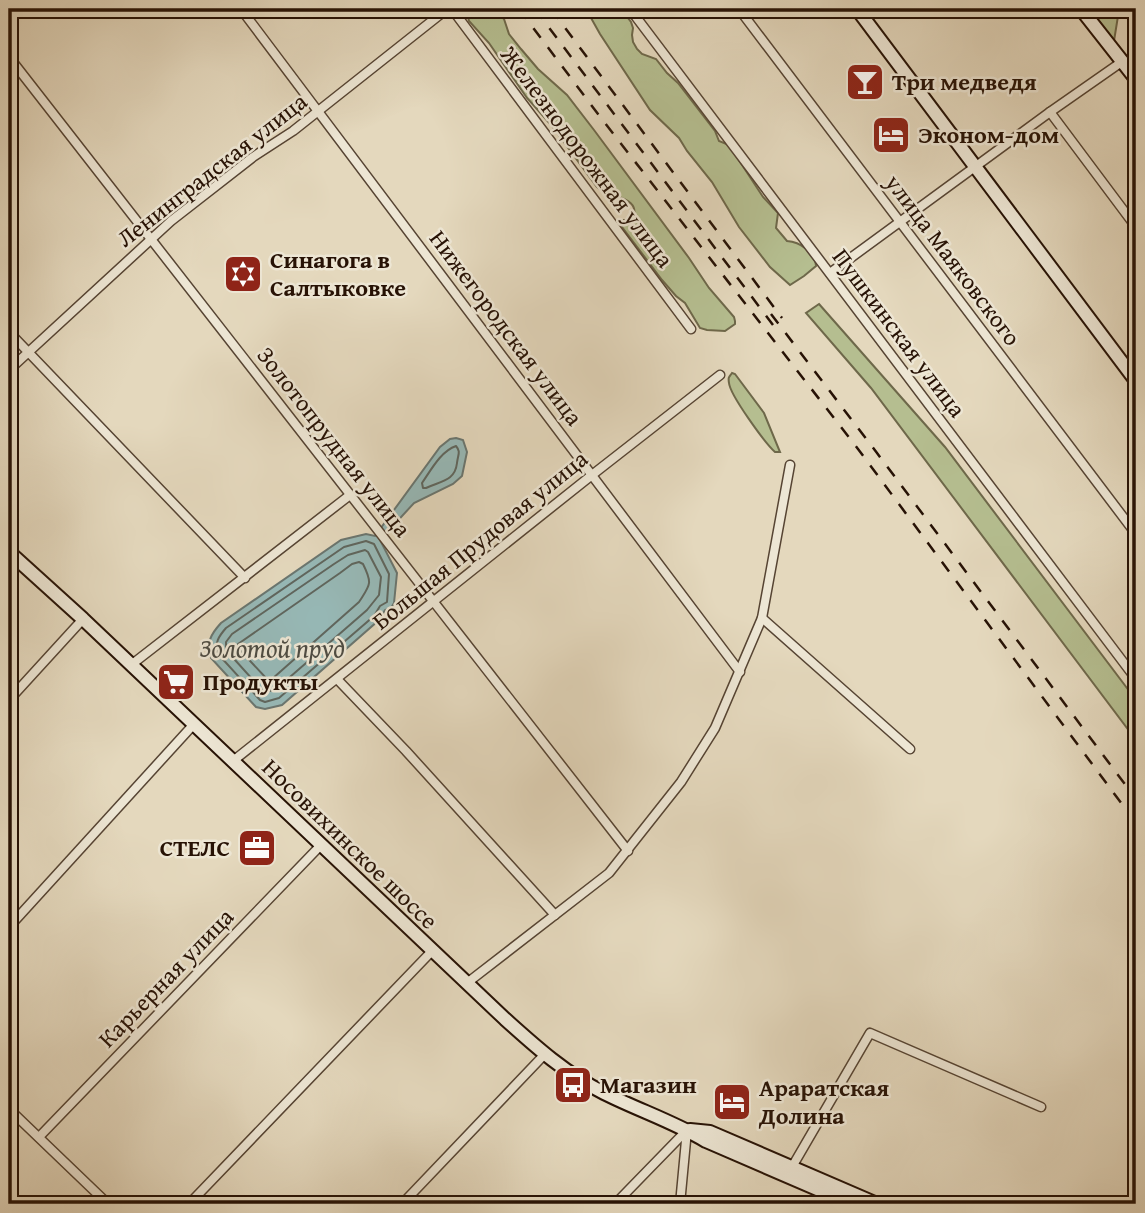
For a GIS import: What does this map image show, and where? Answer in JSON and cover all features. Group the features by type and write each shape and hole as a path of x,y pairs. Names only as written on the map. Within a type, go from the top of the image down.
{"main road":[{"path":"857,9 1136,381"},
{"path":"1081,9 1136,79"},
{"name":"Носовихинское шоссе","path":"9,552 544,1055 573,1076 605,1093 687,1130"},
{"path":"687,1130 710,1132 877,1204"},
{"path":"687,1130 828,1199 852,1204"}],"street":[{"name":"Нижегородская улица","path":"241,9 740,672"},
{"name":"Ленинградская улица","path":"9,370 150,238 253,157 319,111 447,9"},
{"name":"Железнодорожная улица","path":"452,9 691,329"},
{"name":"Пушкинская улица","path":"630,9 1136,680"},
{"name":"улица Маяковского","path":"739,9 1136,534"},
{"name":"Золотопрудная улица","path":"9,57 628,851"},
{"path":"830,273 1123,61"},
{"path":"1050,112 1136,227"},
{"path":"9,332 245,578"},
{"name":"Большая Прудовая улица","path":"233,761 720,375"},
{"path":"467,984 609,873 681,782 715,728 762,618 790,465"},
{"path":"131,665 350,495"},
{"path":"762,618 910,750"},
{"path":"9,700 83,619"},
{"path":"337,679 555,915"},
{"path":"9,927 194,724"},
{"name":"Карьерная улица","path":"38,1137 321,845"},
{"path":"189,1204 432,951"},
{"path":"792,1167 870,1033 1041,1107"},
{"path":"402,1204 544,1055"},
{"path":"9,1109 108,1204"},
{"path":"615,1204 687,1130"},
{"path":"680,1204 687,1130"}],"green space":[{"path":"474,9 494,9 504,19 509,34 521,49 538,69 567,95 709,288 734,317 735,324 725,331 700,328 685,303 662,280 622,227 622,220 633,220 633,206 597,187 552,126 527,98 489,43 469,21 468,17"},
{"path":"586,9 621,9 631,22 633,42 637,49 656,59 678,83 715,131 719,141 729,145 763,197 778,213 776,228 787,241 797,243 810,252 816,266 790,285 770,267 739,227 712,182 679,138 650,110"},
{"path":"1087,9 1121,9 1114,41"},
{"path":"819,304 945,447 1136,700 1136,740 871,388 806,313"},
{"path":"732,373 764,413 780,452 775,452 770,447 741,408 729,383"}],"water":[{"name":"Золотой пруд","path":"456,438 463,440 467,452 462,476 453,484 414,503 380,540 397,573 394,603 391,608 385,610 379,620 282,705 265,709 256,707 211,658 209,643 215,631 221,623 341,540 366,534 375,536 440,447"}],"railway":[{"path":"519,9 858,449 1136,823"},
{"path":"535,9 773,325"},
{"path":"551,9 782,318"},
{"path":"771,314 1136,799"}],"place":[{"name":"Три медведя","path":"865,82"},
{"name":"Эконом-дом","path":"891,135"},
{"name":"Синагога в Салтыковке","path":"243,274"},
{"name":"Продукты","path":"176,682"},
{"name":"СТЕЛС","path":"257,848"},
{"name":"Магазин","path":"573,1085"},
{"name":"Араратская Долина","path":"732,1102"}]}
